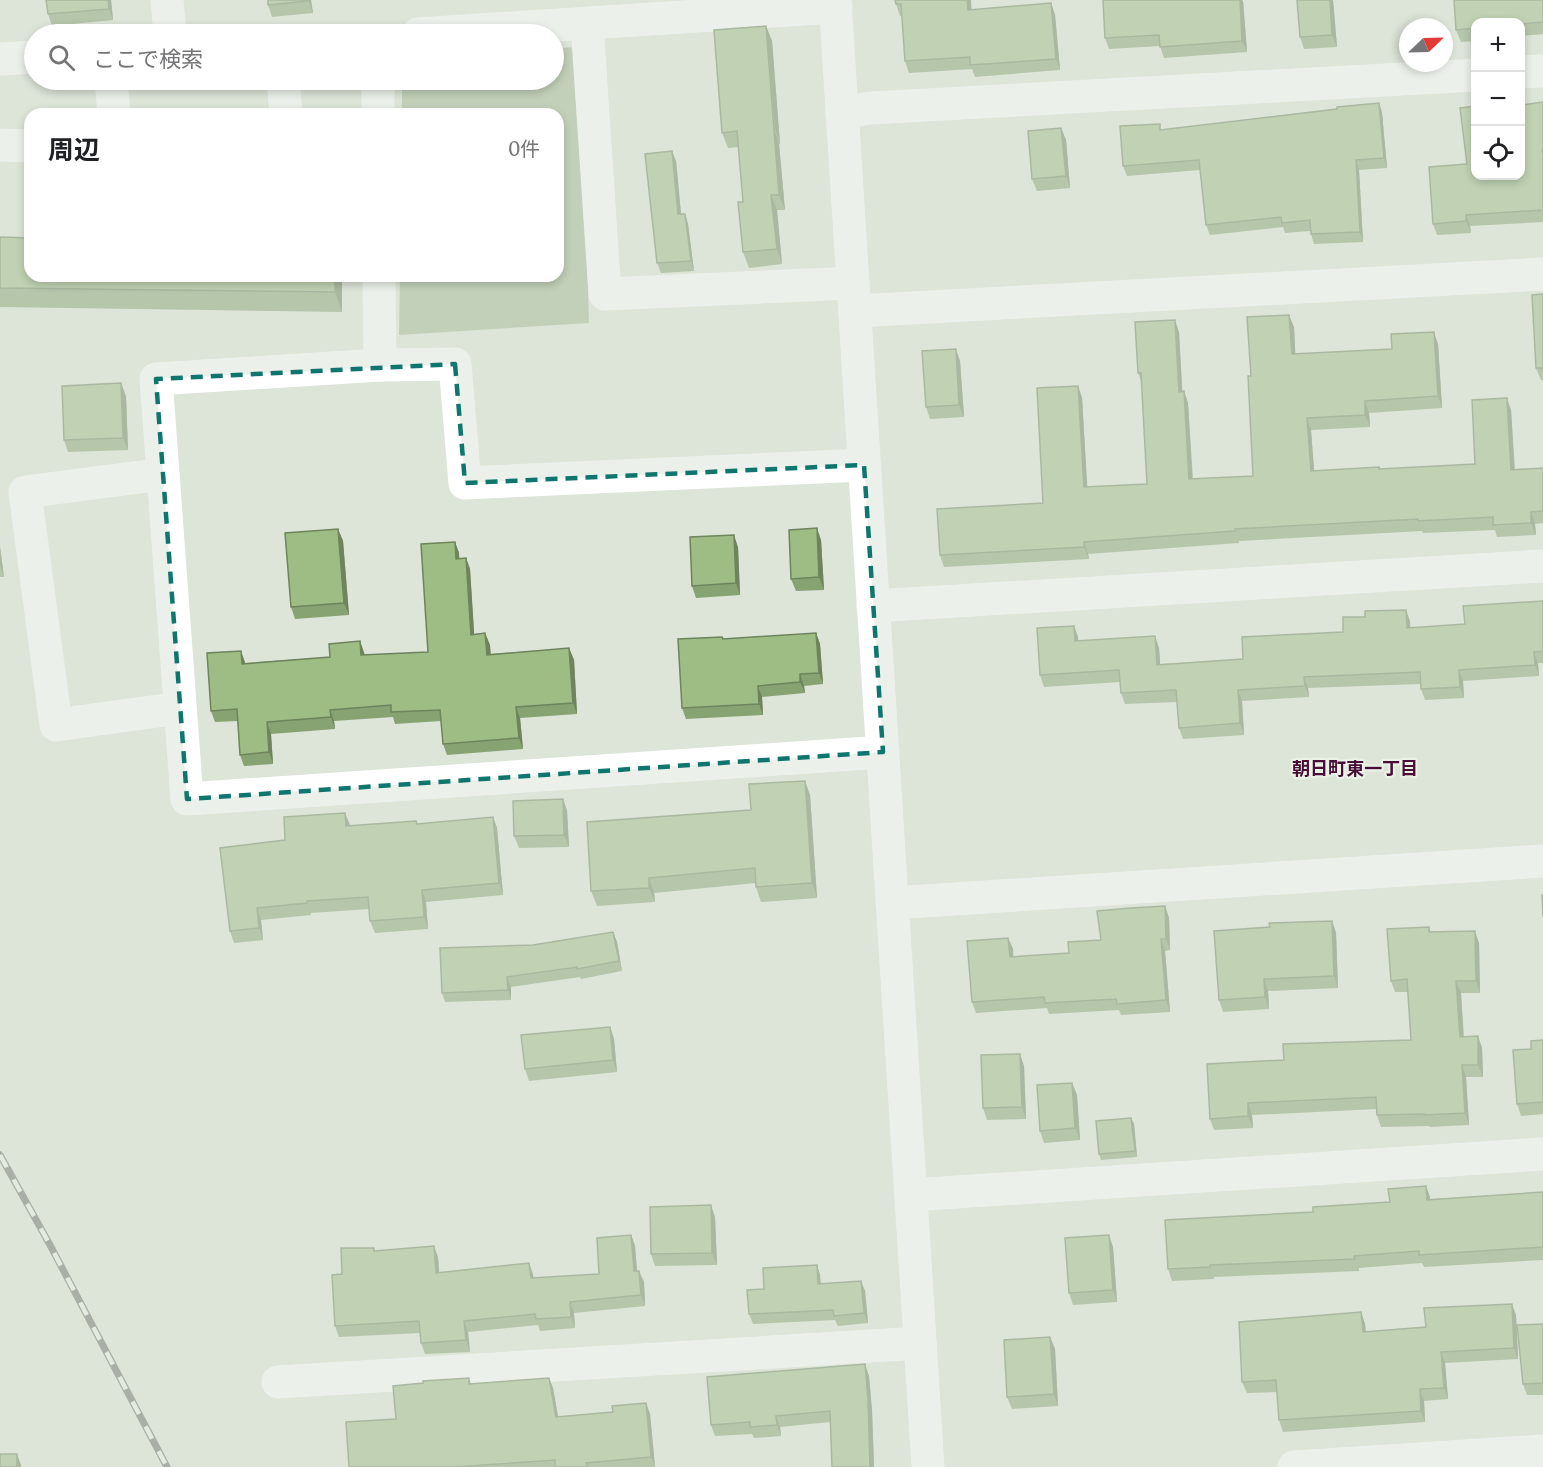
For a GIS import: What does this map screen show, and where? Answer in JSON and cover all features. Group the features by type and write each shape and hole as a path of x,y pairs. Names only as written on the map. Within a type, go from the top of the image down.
{"street":[{"path":"167,0 169,24"},
{"path":"564,25 836,4 928,1467"},
{"path":"586,24 605,294 854,297 1543,274"},
{"path":"0,59 24,58"},
{"path":"1525,72 1543,71"},
{"path":"842,112 871,108 1471,75"},
{"path":"112,90 113,108"},
{"path":"284,90 285,108"},
{"path":"378,90 378,108"},
{"path":"0,145 24,146"},
{"path":"379,282 380,365"},
{"path":"864,465 465,483 455,364 380,365 156,379 187,799 883,752"},
{"path":"163,474 25,492 56,725 180,708"},
{"path":"873,606 1543,566"},
{"path":"892,903 1543,861"},
{"path":"911,1195 1543,1154"},
{"path":"278,1382 920,1343"},
{"path":"1294,1467 1543,1451"}],"highlighted area":[{"path":"455,364 465,483 864,465 883,752 187,799 156,379"}],"green space":[{"path":"581,47 589,323 399,335 400,282 564,282 564,108 402,108 402,90 564,90 564,48"}],"building":[{"path":"46,0 108,0 109,9 48,14"},
{"path":"268,0 308,0 308,1 268,5"},
{"path":"895,0 967,0 968,10 1051,3 1056,59 970,65 970,57 905,61 901,4 896,4"},
{"path":"1103,0 1240,0 1242,41 1160,47 1159,35 1105,38"},
{"path":"1297,0 1330,0 1332,35 1300,37"},
{"path":"1454,0 1543,0 1543,22 1525,24 1525,18 1471,18 1471,28 1456,30"},
{"path":"766,26 779,195 771,195 777,249 743,252 738,202 743,202 737,131 722,133 714,30"},
{"path":"1543,102 1543,210 1466,215 1466,221 1433,224 1429,167 1467,164 1460,108 1471,107 1471,180 1525,180 1525,105"},
{"path":"1379,103 1384,158 1356,160 1360,232 1311,234 1310,220 1282,223 1281,217 1206,225 1199,160 1123,166 1120,126 1160,124 1160,130"},
{"path":"1061,128 1066,176 1032,179 1028,131"},
{"path":"672,151 678,214 685,214 691,261 657,263 645,154"},
{"path":"0,237 24,238 24,282 335,282 335,292 0,288"},
{"path":"1543,294 1543,368 1536,368 1532,295"},
{"path":"1289,315 1292,354 1392,349 1391,334 1434,332 1438,396 1365,401 1365,415 1307,418 1311,471 1475,464 1472,400 1507,398 1511,470 1543,468 1543,511 1531,512 1531,523 1493,525 1493,517 1418,521 1418,519 1235,529 1235,531 1084,542 1084,547 940,555 937,509 1043,503 1037,388 1078,386 1084,487 1147,484 1141,373 1138,373 1135,322 1175,320 1179,392 1184,391 1189,479 1253,476 1247,317"},
{"path":"956,349 959,405 926,407 922,351"},
{"path":"121,383 123,438 64,440 62,386"},
{"path":"817,528 819,577 791,579 789,530"},
{"path":"338,529 344,603 291,607 285,533"},
{"path":"734,535 736,583 692,586 690,537"},
{"path":"455,542 456,559 466,558 471,635 485,633 487,655 569,648 573,703 516,707 519,738 443,744 440,710 391,712 391,705 330,710 331,717 267,722 269,752 240,755 237,709 211,711 207,653 241,651 242,664 330,657 329,644 360,641 361,655 428,652 421,544"},
{"path":"1543,601 1543,651 1534,652 1535,665 1459,670 1460,687 1421,689 1420,672 1304,677 1305,686 1238,690 1240,723 1179,728 1176,690 1121,693 1119,670 1040,675 1037,628 1074,626 1075,641 1155,636 1157,665 1243,659 1242,637 1343,632 1343,617 1365,617 1365,611 1406,610 1407,628 1465,624 1463,606"},
{"path":"816,633 819,673 800,674 800,682 758,686 759,704 682,708 678,639 722,637 723,639"},
{"path":"805,781 812,883 756,887 755,868 649,878 649,888 591,891 587,822 751,810 749,784"},
{"path":"563,799 564,835 514,836 513,801"},
{"path":"345,813 346,826 416,821 417,824 493,817 499,883 422,890 424,917 370,921 368,897 307,901 307,903 257,908 259,928 230,931 220,848 285,840 284,817"},
{"path":"1165,906 1166,939 1161,939 1166,1000 1117,1004 1116,999 1045,1003 1044,997 972,1002 967,941 1008,938 1010,957 1069,953 1068,942 1101,940 1097,911"},
{"path":"1332,921 1334,976 1264,979 1265,997 1219,1000 1214,931 1270,927 1269,923"},
{"path":"1429,927 1429,932 1475,931 1476,981 1456,981 1460,1037 1478,1036 1478,1065 1462,1065 1465,1113 1377,1115 1376,1097 1248,1103 1248,1116 1210,1119 1207,1064 1284,1060 1283,1044 1411,1040 1407,979 1391,981 1387,929"},
{"path":"613,932 619,961 577,969 577,967 507,977 508,990 442,993 440,948 533,945"},
{"path":"610,1027 613,1060 525,1069 521,1035"},
{"path":"1543,1040 1543,1102 1517,1104 1513,1050 1531,1049 1531,1041"},
{"path":"1020,1054 1022,1107 983,1108 981,1055"},
{"path":"1072,1083 1075,1128 1040,1131 1037,1085"},
{"path":"1131,1118 1135,1151 1099,1154 1096,1121"},
{"path":"1426,1186 1427,1200 1543,1192 1543,1247 1419,1255 1419,1251 1354,1256 1355,1259 1168,1269 1165,1220 1313,1212 1313,1207 1390,1202 1388,1189"},
{"path":"711,1205 712,1253 651,1254 650,1207"},
{"path":"631,1235 634,1271 639,1271 641,1295 570,1302 571,1317 536,1319 535,1314 464,1321 466,1340 421,1343 419,1321 335,1326 332,1275 342,1274 341,1248 374,1248 374,1251 434,1246 436,1273 529,1263 531,1278 599,1274 597,1238"},
{"path":"1109,1235 1113,1290 1069,1293 1065,1238"},
{"path":"817,1265 818,1284 861,1281 864,1313 834,1316 833,1310 749,1314 747,1290 764,1289 763,1268"},
{"path":"1512,1304 1514,1348 1441,1352 1444,1388 1420,1389 1421,1411 1279,1420 1276,1380 1242,1382 1239,1322 1361,1312 1363,1332 1426,1327 1424,1308"},
{"path":"1543,1324 1543,1383 1523,1384 1517,1325"},
{"path":"1050,1337 1054,1394 1007,1397 1004,1340"},
{"path":"865,1364 870,1467 832,1467 830,1411 776,1416 777,1425 750,1427 750,1422 711,1425 707,1377"},
{"path":"469,1378 469,1384 549,1378 556,1417 613,1412 612,1406 646,1403 651,1457 586,1463 587,1467 555,1467 555,1460 455,1467 349,1467 346,1422 396,1419 393,1386 423,1383 423,1381"},
{"path":"0,1454 17,1454 17,1467 0,1467"}],"railway":[{"path":"0,1155 167,1467"}],"district":[{"name":"朝日町東一丁目","path":"1355,767"}]}
